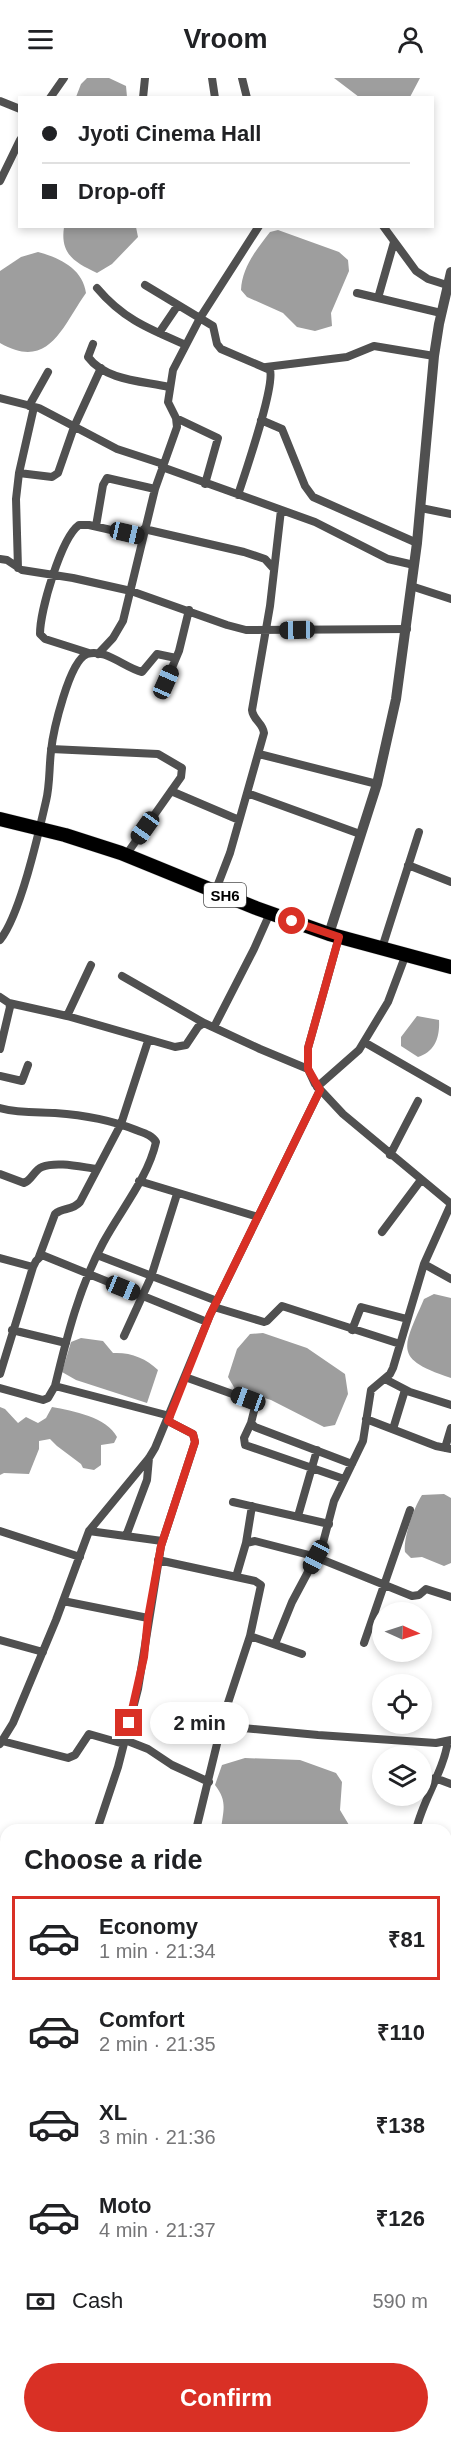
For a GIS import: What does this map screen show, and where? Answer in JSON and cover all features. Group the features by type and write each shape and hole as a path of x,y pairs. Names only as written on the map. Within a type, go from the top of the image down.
{"main road":[{"name":"SH6","path":"0,819 39,828 126,855 215,892 334,935 451,967"}],"street":[{"path":"51,96 64,78"},
{"path":"143,96 145,78"},
{"path":"212,78 215,96"},
{"path":"242,78 246,96"},
{"path":"0,101 18,108"},
{"path":"0,181 18,144"},
{"path":"0,940 12,919 19,899 39,828 48,792 51,748 61,706 73,671 79,659 94,654 117,631 123,621 155,489 177,427 176,418 168,402 173,370 200,318 258,228"},
{"path":"384,228 421,275 447,285"},
{"path":"378,298 394,242"},
{"path":"275,1644 292,1602 318,1558 334,1501 363,1441 371,1390 385,1379 393,1368 424,1264 451,1204 390,1155 343,1114 318,1088 308,1069 308,1048 334,935 360,834 377,784 396,699 407,629 421,508 434,356 451,272"},
{"path":"145,285 215,329 216,342 221,349 270,370 271,379 261,420 238,495"},
{"path":"97,288 126,317 186,345"},
{"path":"357,293 441,313"},
{"path":"159,333 178,305"},
{"path":"93,344 88,357 101,368 123,379 169,387"},
{"path":"266,367 347,357 374,345 434,356"},
{"path":"19,472 56,476 74,427 101,368"},
{"path":"18,568 15,511 19,472 31,406 48,372"},
{"path":"0,398 31,406 117,449 315,522 388,559 414,565"},
{"path":"176,418 218,438 205,483"},
{"path":"261,420 282,429 305,486 313,497 417,543"},
{"path":"96,526 103,485 107,478 155,489"},
{"path":"421,508 451,513"},
{"path":"215,892 239,820 264,729 254,717 252,710 266,631 281,510"},
{"path":"176,658 158,654 142,672 45,639 40,634 53,574 76,527 96,526 244,552 265,559 274,569"},
{"path":"0,559 7,560 18,568 132,591 226,625 266,631 407,629"},
{"path":"411,586 451,599"},
{"path":"166,682 176,658 189,610"},
{"path":"51,748 158,754 183,771 126,855"},
{"path":"258,754 377,784"},
{"path":"171,791 239,820"},
{"path":"247,793 360,834"},
{"path":"382,948 419,832"},
{"path":"408,865 451,882"},
{"path":"214,1027 270,913"},
{"path":"209,1782 172,1765 148,1749 89,1734 75,1755 68,1758 1,1742 13,1723 43,1652 89,1531 149,1458 169,1418 215,1304 318,1088 349,1060 364,1042 392,993 406,954"},
{"path":"67,1016 90,965"},
{"path":"122,976 204,1023 308,1069"},
{"path":"0,997 9,1003 67,1016 148,1041 181,1047 186,1045 198,1027 204,1023"},
{"path":"0,1049 9,1015 9,1003"},
{"path":"0,1374 33,1267 55,1214 59,1210 75,1207 97,1169 121,1124 148,1041"},
{"path":"364,1042 451,1092"},
{"path":"0,1076 22,1080 28,1065"},
{"path":"390,1155 418,1101"},
{"path":"0,1108 23,1113 56,1113 88,1117 121,1124 151,1136 156,1142 139,1180 88,1274 73,1311 55,1386 48,1398 43,1400 0,1388"},
{"path":"0,1174 24,1183 30,1180 39,1168 51,1165 97,1169"},
{"path":"139,1180 177,1194 213,1202 258,1217"},
{"path":"382,1232 421,1180"},
{"path":"124,1336 151,1277 177,1194"},
{"path":"97,1255 264,1322 282,1306 400,1344"},
{"path":"39,1257 46,1256 207,1322"},
{"path":"0,1258 33,1267"},
{"path":"424,1264 451,1279"},
{"path":"352,1330 361,1307 407,1319"},
{"path":"12,1330 66,1343"},
{"path":"186,1377 252,1401 255,1407 244,1437 245,1445 344,1479"},
{"path":"385,1379 405,1390 451,1405"},
{"path":"55,1386 169,1418 193,1434 195,1442 162,1541 148,1618 142,1668 124,1742 100,1824"},
{"path":"393,1429 405,1390"},
{"path":"366,1419 448,1448 451,1428"},
{"path":"251,1423 255,1427 352,1464"},
{"path":"298,1516 317,1450"},
{"path":"126,1536 147,1480 149,1458"},
{"path":"233,1502 329,1524"},
{"path":"236,1577 246,1543 252,1506"},
{"path":"364,1643 410,1509"},
{"path":"0,1531 80,1557"},
{"path":"89,1531 162,1541"},
{"path":"246,1543 255,1541 318,1558 415,1596 426,1589 451,1598"},
{"path":"158,1560 255,1581 261,1585 250,1636 222,1726 198,1824"},
{"path":"63,1601 148,1618"},
{"path":"250,1636 303,1654"},
{"path":"0,1640 43,1652"},
{"path":"222,1726 318,1735 450,1741 418,1824"},
{"path":"435,1778 451,1784"}],"shaded area":[{"path":"87,78 109,78 126,86 127,96 76,96 81,84"},
{"path":"334,78 420,78 411,96 358,96"},
{"path":"64,228 136,228 138,237 112,264 97,273 70,256 63,236"},
{"path":"278,230 339,252 348,260 349,271 331,313 332,326 315,331 297,327 283,313 247,297 241,290 244,274 251,259 270,232"},
{"path":"38,252 62,261 75,271 86,293 52,341 31,352 17,350 0,343 0,271 21,257"},
{"path":"417,1016 439,1020 439,1032 435,1043 429,1052 418,1057 401,1046 401,1037"},
{"path":"434,1294 451,1298 451,1378 419,1365 411,1358 408,1350 411,1329 424,1299"},
{"path":"263,1333 307,1348 345,1374 348,1394 335,1425 324,1427 271,1400 235,1389 228,1377 237,1349 250,1334"},
{"path":"81,1338 103,1341 113,1353 137,1357 158,1370 147,1403 76,1380 62,1372 71,1342"},
{"path":"0,1407 5,1409 18,1423 26,1417 38,1423 46,1418 52,1407 79,1413 106,1424 117,1437 114,1443 101,1445 101,1465 94,1470 83,1468 50,1439 39,1441 39,1449 29,1474 4,1473 0,1475"},
{"path":"444,1494 451,1498 451,1563 444,1566 422,1557 411,1558 405,1552 405,1546 410,1523 419,1500 422,1495"},
{"path":"245,1758 300,1760 336,1773 342,1782 340,1810 348,1824 222,1824 223,1801 215,1785 222,1765"}],"route":[{"path":"129,1723 144,1657 148,1618 161,1546 195,1442 193,1434 168,1421 210,1315 320,1090 308,1069 308,1048 339,937 292,921"}]}
